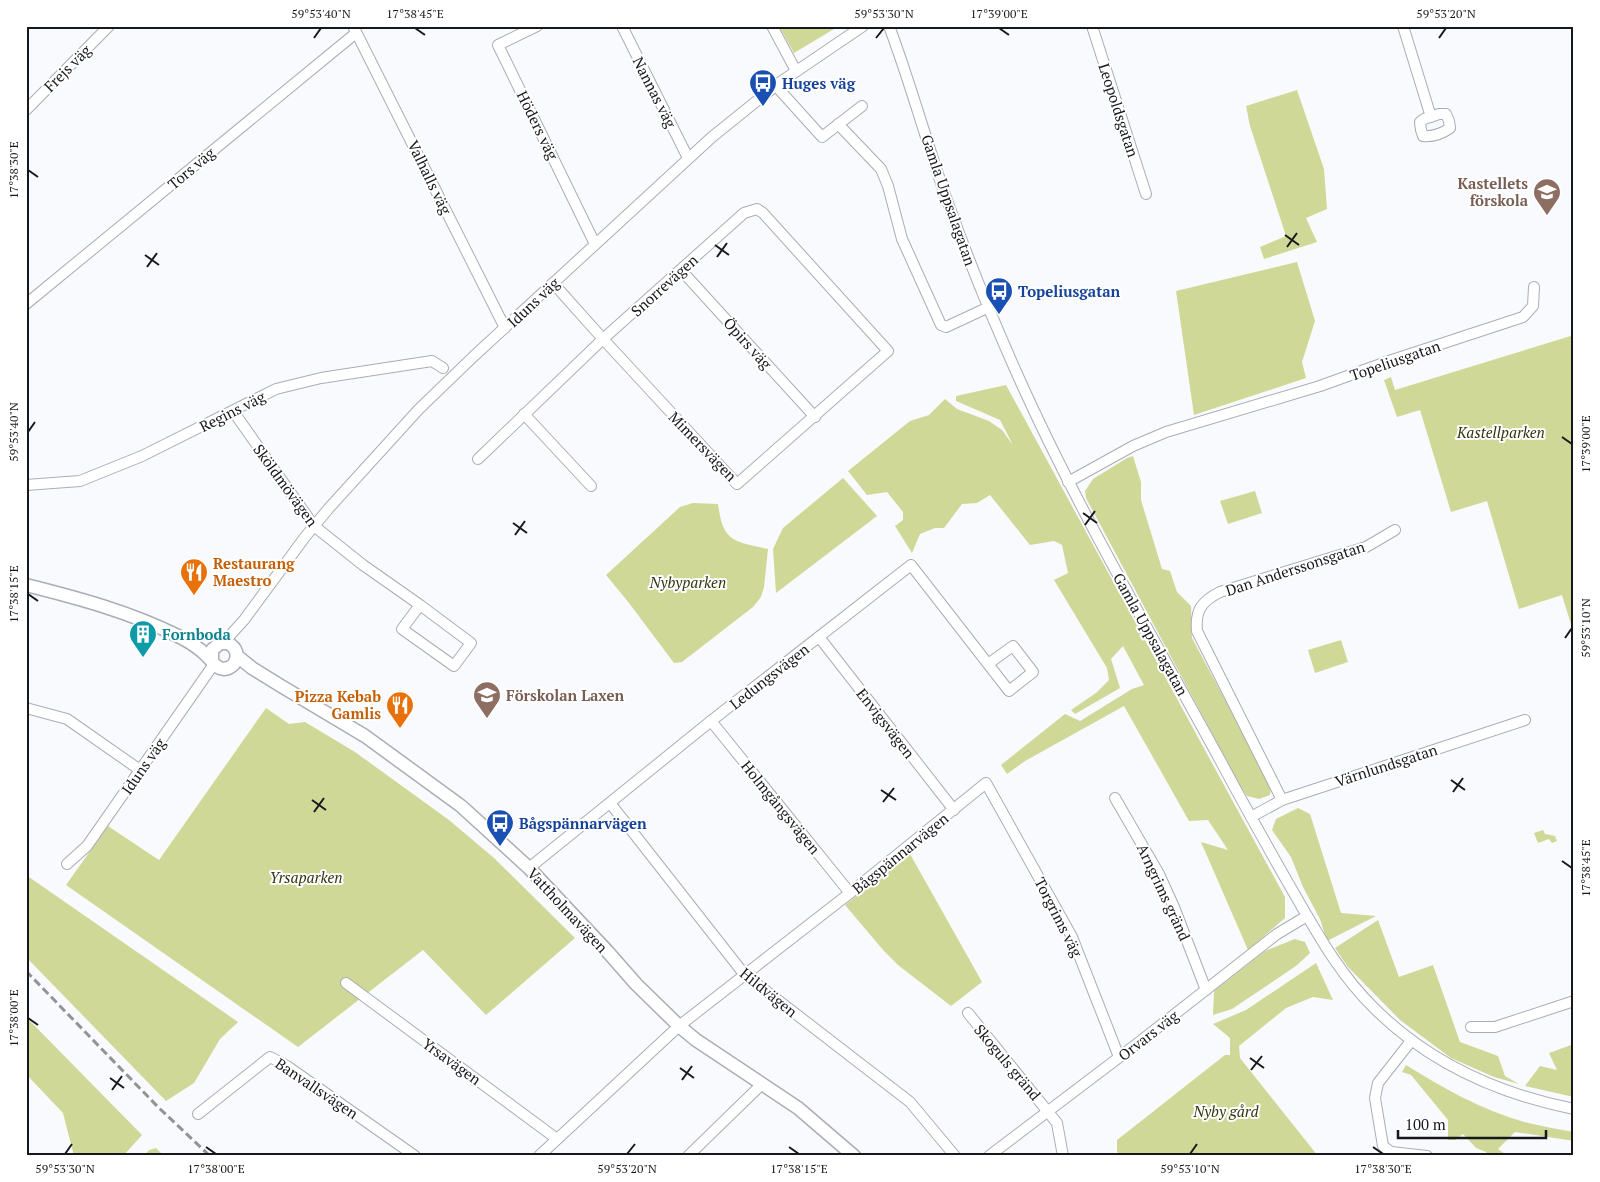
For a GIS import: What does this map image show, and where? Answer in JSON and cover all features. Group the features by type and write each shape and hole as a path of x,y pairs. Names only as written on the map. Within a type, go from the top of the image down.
{"main road":[{"name":"Vattholmavägen","path":"26,585 94,603 158,627 186,640 205,654 213,663"},
{"name":"Vattholmavägen","path":"186,640 228,648 270,679 365,736 461,806 529,868 636,984 679,1026 711,1050 798,1108 854,1156"},
{"path":"228,648 236,662 230,668 220,668 213,663 212,650 228,648"},
{"name":"Vattholmavägen","path":"230,668 270,679"}],"street":[{"name":"Frejs väg","path":"26,110 109,26"},
{"name":"Höders väg","path":"537,26 498,45 595,244"},
{"name":"Nannas väg","path":"622,26 688,158"},
{"path":"772,26 796,71"},
{"name":"Iduns väg","path":"228,648 244,620 314,526 419,409 688,158 776,86 863,26"},
{"name":"Gamla Uppsalagatan","path":"889,26 915,98 947,202 1018,377 1068,482 1307,916 1350,983 1376,1010 1411,1041 1438,1058 1481,1080 1539,1102 1574,1108"},
{"name":"Leopoldsgatan","path":"1092,26 1146,194"},
{"path":"1403,26 1431,117"},
{"name":"Tors väg","path":"26,304 355,29"},
{"name":"Valhalls väg","path":"355,29 505,328"},
{"path":"776,86 822,136 862,106"},
{"path":"838,124 881,169 888,186 902,239 941,325 946,327 988,307"},
{"name":"Snorrevägen","path":"478,459 603,339 744,213 757,209 763,213 888,351"},
{"name":"Öpirs väg","path":"681,270 814,417"},
{"name":"Mimersvägen","path":"553,283 737,484 888,351"},
{"name":"Topeliusgatan","path":"1068,482 1133,446 1166,432 1320,386 1523,317 1533,306 1534,287"},
{"name":"Regins väg","path":"26,485 80,481 142,456 276,389 321,378 432,361 443,368"},
{"name":"Sköldmövägen","path":"234,411 314,526 363,565 420,606 470,643 454,666 402,630 420,606"},
{"path":"524,414 591,486"},
{"name":"Dan Anderssonsgatan","path":"1282,800 1198,631 1196,620 1201,607 1209,598 1220,592 1366,547 1395,530"},
{"name":"Ledungsvägen","path":"529,868 711,721 910,565 988,664 1009,690 1033,672 1013,646 988,664"},
{"name":"Envigsvägen","path":"819,637 954,810"},
{"name":"Iduns väg","path":"67,864 87,846 213,663"},
{"path":"26,708 67,719 140,770"},
{"name":"Värnlundsgatan","path":"1251,817 1282,800 1525,720"},
{"name":"Holmgångsvägen","path":"711,721 850,893"},
{"name":"Bågspännarvägen","path":"539,1156 679,1026 850,893 986,783"},
{"name":"Torgrims väg","path":"986,783 1072,937 1119,1057"},
{"name":"Arngrims gränd","path":"1115,798 1159,874 1174,907 1206,990"},
{"name":"Hildvägen","path":"610,803 744,974 910,1102 955,1156"},
{"name":"Orvars väg","path":"989,1156 1278,934 1307,916"},
{"name":"Yrsavägen","path":"346,983 557,1139"},
{"path":"1471,1027 1495,1027 1574,1001"},
{"name":"Skoguls gränd","path":"968,1014 1049,1110 1057,1123 1063,1156"},
{"path":"1411,1041 1378,1083 1375,1098 1383,1146 1391,1152 1428,1156"},
{"path":"258,1053 270,1057"},
{"name":"Banvallsvägen","path":"198,1114 270,1057 287,1066 415,1156"},
{"path":"688,1156 762,1084"}],"green space":[{"path":"779,26 839,26 794,53"},
{"path":"1297,90 1324,169 1327,209 1306,218 1317,242 1264,259 1260,247 1286,236 1250,126 1246,106"},
{"path":"1297,262 1315,321 1302,362 1306,378 1194,415 1176,291"},
{"name":"Kastellparken","path":"1574,335 1574,634 1562,595 1519,609 1487,501 1451,512 1420,410 1397,417 1384,380 1391,377 1395,390"},
{"path":"1006,385 1285,897 1285,918 1248,950 1201,842 1228,850 1208,820 1189,821 1124,706 1025,761 1007,774 1001,765 1065,714 1080,721 1132,689 1144,685 1123,646 1111,659 1120,688 1075,714 1071,710 1096,693 1109,680 1107,668 1054,580 1068,573 1062,545 1054,541 1030,545 990,495 977,503 962,504 944,528 935,528 920,534 912,553 895,526 903,520 903,512 887,492 867,495 848,471 910,421 929,415 945,399 957,409 989,421 1002,430 1013,445 1000,420 956,401 956,396"},
{"path":"1133,456 1141,482 1141,500 1162,569 1170,571 1177,592 1191,606 1192,638 1271,786 1270,795 1259,799 1247,796 1239,784 1086,498 1085,491 1093,479"},
{"path":"843,478 877,516 776,593 773,549 783,528"},
{"path":"1255,491 1262,513 1228,524 1220,501"},
{"name":"Nybyparken","path":"693,503 718,504 723,526 732,538 739,542 768,549 764,587 761,597 753,607 682,662 674,663 606,575 680,507"},
{"path":"1341,640 1348,662 1315,673 1308,650"},
{"name":"Yrsaparken","path":"266,708 289,724 305,722 355,752 449,820 494,858 575,938 486,1015 423,950 298,1047 66,885 108,826 159,860"},
{"path":"1298,808 1310,814 1341,913 1376,916 1327,941 1320,919 1303,887 1291,857 1272,830 1276,819"},
{"path":"1543,830 1545,834 1555,836 1557,841 1552,843 1549,839 1538,843 1534,833"},
{"path":"910,854 982,982 951,1006 898,965 845,905"},
{"path":"26,875 238,1022 220,1039 194,1083 166,1101 26,957"},
{"path":"1378,920 1399,977 1433,965 1460,1042 1498,1056 1505,1076 1519,1084 1494,1077 1451,1058 1400,1020 1348,967 1335,948"},
{"path":"1295,939 1305,942 1310,953 1296,966 1232,1009 1213,1015 1214,991 1265,951"},
{"name":"Nyby gård","path":"1316,963 1333,1000 1313,997 1286,1008 1239,1046 1240,1058 1318,1156 1119,1156 1117,1140 1225,1055 1230,1055 1230,1038 1213,1024 1246,1010"},
{"path":"26,1017 142,1135 123,1156 74,1156 63,1113 26,1074"},
{"path":"1574,1044 1574,1097 1525,1086 1540,1066 1557,1070 1549,1053"},
{"path":"1406,1065 1478,1105 1508,1117 1574,1132 1574,1141 1515,1132 1498,1149 1508,1156 1489,1156 1486,1152 1476,1148 1463,1134 1455,1140 1448,1140 1448,1120 1411,1075 1402,1072"},
{"path":"156,1148 164,1156 144,1156 149,1150"}],"railway":[{"path":"26,971 159,1108 210,1156"}],"place":[{"name":"Huges väg","path":"763,107"},
{"name":"Kastellets förskola","path":"1547,216"},
{"name":"Topeliusgatan","path":"999,315"},
{"name":"Restaurang Maestro","path":"194,596"},
{"name":"Fornboda","path":"143,658"},
{"name":"Förskolan Laxen","path":"487,719"},
{"name":"Pizza Kebab Gamlis","path":"400,729"},
{"name":"Bågspännarvägen","path":"500,847"}]}
